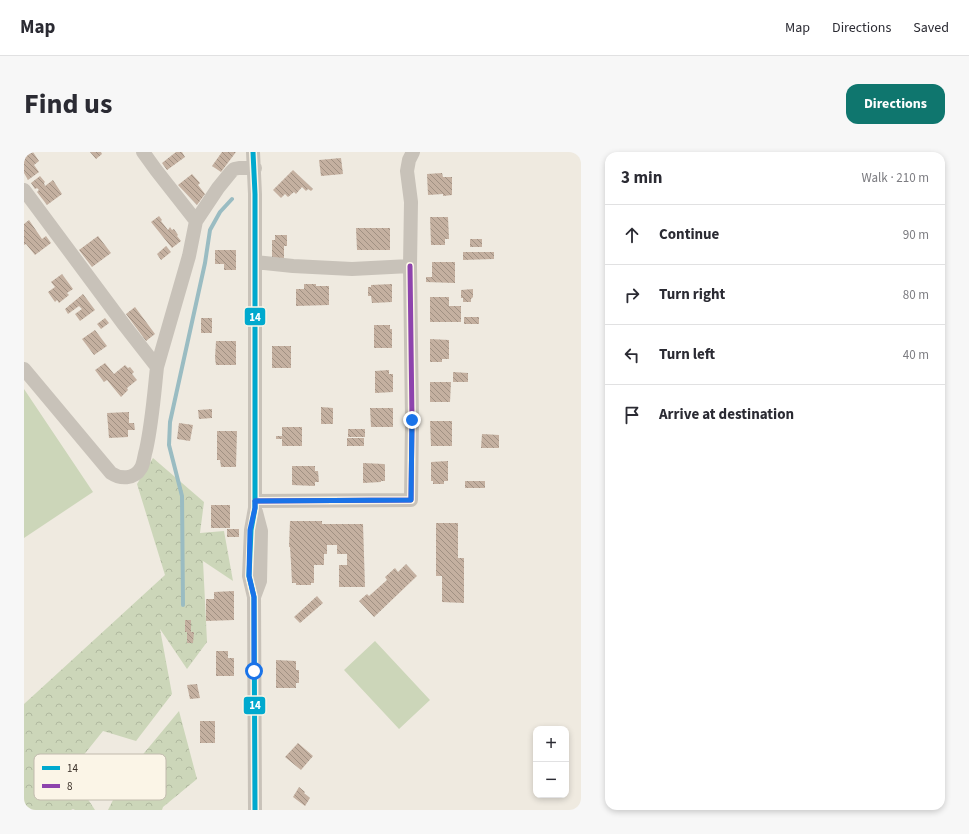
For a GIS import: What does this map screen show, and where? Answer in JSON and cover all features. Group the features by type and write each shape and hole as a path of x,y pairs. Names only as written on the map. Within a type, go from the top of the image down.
{"street":[{"path":"143,152 196,221"},
{"path":"254,152 255,504 260,531 260,581 254,597 255,810"},
{"path":"255,504 411,500 411,202 407,171 409,160 413,152"},
{"path":"24,369 111,473 116,477 123,478 137,473 143,463 148,440 157,367 189,256 196,221 218,188 234,169 255,168"},
{"path":"24,190 157,367"},
{"path":"255,262 293,266 352,269 410,266"}],"green space":[{"path":"24,389 93,492 24,538"},
{"path":"153,458 204,502 200,533 224,531 233,581 203,561 207,642 187,669 160,629 172,694 136,741 103,731 84,754 34,754 34,800 88,800 95,810 24,810 24,704 165,575 137,484"},
{"path":"375,641 430,700 399,729 344,670"},
{"path":"179,711 197,779 163,807 162,810 108,810 113,800 166,800 166,754 143,754"}],"building":[{"path":"24,152 33,152 39,161 34,165 39,172 28,180 24,173"},
{"path":"90,152 101,152 102,154 96,159"},
{"path":"176,152 182,152 185,157 167,170 162,163"},
{"path":"222,152 236,152 221,172 212,166"},
{"path":"341,158 343,174 321,176 319,160"},
{"path":"293,170 313,189 311,191 308,189 306,191 302,187 296,194 294,192 288,197 285,194 281,198 273,190"},
{"path":"442,173 443,177 452,177 452,195 428,195 427,174"},
{"path":"192,174 200,183 198,185 205,194 197,205 178,185"},
{"path":"40,176 45,182 45,186 53,180 62,194 47,205 37,192 39,190 37,188 35,189 31,183"},
{"path":"159,216 168,230 170,227 172,230 174,229 181,241 172,248 151,222"},
{"path":"430,217 448,217 449,239 445,239 445,245 431,245"},
{"path":"29,220 42,239 46,236 51,243 35,255 26,244 24,245 24,224"},
{"path":"356,228 390,228 390,250 357,250"},
{"path":"275,235 287,235 287,246 284,246 284,260 272,260 272,240 275,240"},
{"path":"98,236 111,253 92,267 79,250"},
{"path":"470,239 482,239 482,247 470,247"},
{"path":"166,246 171,252 161,260 157,254"},
{"path":"215,250 236,250 236,270 224,270 224,264 215,264"},
{"path":"463,252 494,252 494,259 463,260"},
{"path":"432,262 455,262 455,283 426,282 426,277 432,277"},
{"path":"62,274 73,289 67,293 69,295 59,303 57,300 55,302 48,292 55,287 51,282"},
{"path":"304,284 329,286 329,305 296,306 296,289 304,289"},
{"path":"392,284 392,302 372,303 371,296 368,296 368,287 371,287 371,285"},
{"path":"473,289 473,297 471,302 463,302 463,298 461,298 461,290"},
{"path":"83,294 95,310 80,321 75,314 82,309 79,306 68,314 65,309"},
{"path":"430,297 449,297 449,306 461,306 461,322 430,322"},
{"path":"135,307 155,334 146,341 126,314"},
{"path":"464,317 479,317 479,324 464,324"},
{"path":"105,318 109,323 101,329 97,324"},
{"path":"201,318 212,318 212,333 201,333"},
{"path":"374,325 390,325 390,329 392,329 392,348 374,348"},
{"path":"95,330 107,346 94,355 82,339"},
{"path":"430,339 449,340 449,359 442,359 442,362 430,362"},
{"path":"216,341 236,341 236,365 216,365"},
{"path":"272,346 291,346 291,368 272,368"},
{"path":"105,363 114,374 125,365 128,368 130,367 134,372 132,374 137,380 127,388 128,390 121,397 107,380 104,382 95,370"},
{"path":"389,370 389,374 393,374 393,392 375,393 375,371"},
{"path":"453,372 468,373 468,382 453,382"},
{"path":"430,382 451,382 450,402 430,402"},
{"path":"321,407 333,408 333,424 321,424"},
{"path":"370,408 393,408 393,427 371,427"},
{"path":"212,409 212,418 199,419 198,410"},
{"path":"129,412 129,423 134,423 135,430 128,430 128,437 109,438 107,413"},
{"path":"430,421 452,421 452,446 431,446"},
{"path":"179,423 193,425 190,441 177,439"},
{"path":"282,427 302,427 302,446 282,446 282,439 276,439 276,436 282,436"},
{"path":"348,429 365,429 365,437 348,437"},
{"path":"217,431 237,431 236,467 221,467 220,460 217,460"},
{"path":"482,434 499,435 499,448 481,448"},
{"path":"347,438 364,438 364,446 347,446"},
{"path":"448,461 448,481 444,481 444,484 433,484 433,481 431,481 431,462"},
{"path":"363,463 384,464 385,481 363,483"},
{"path":"292,466 315,466 315,471 318,471 319,482 315,482 315,486 292,485"},
{"path":"465,481 485,481 485,488 465,488"},
{"path":"211,505 230,505 230,528 211,528"},
{"path":"290,521 322,521 322,524 363,524 365,587 339,587 339,565 347,565 347,554 337,554 337,545 327,545 327,554 324,554 324,565 314,565 314,583 311,583 311,585 296,585 296,583 292,583 289,547"},
{"path":"436,523 458,523 458,558 464,558 464,603 442,602 442,576 436,576"},
{"path":"227,529 239,529 239,537 227,537"},
{"path":"406,564 417,576 374,617 359,601 367,594 369,596 387,580 385,577 395,568 398,572"},
{"path":"234,591 234,620 206,621 206,599 214,599 214,592"},
{"path":"317,596 323,603 300,623 294,617"},
{"path":"185,620 191,620 191,632 194,632 193,643 187,643"},
{"path":"216,651 228,651 228,658 234,658 234,676 216,676"},
{"path":"276,660 296,661 296,670 299,670 299,683 296,683 296,688 276,688"},
{"path":"197,684 200,698 190,699 187,685"},
{"path":"200,721 215,721 215,743 200,743"},
{"path":"298,743 313,756 301,770 285,757"},
{"path":"299,787 310,798 305,806 293,797"}],"waterway":[{"path":"183,605 182,496 169,445 170,422 205,263 210,230 220,212 232,199"}],"transit line":[{"name":"14","path":"253,152 255,194 255,508 251,530 249,576 254,597 255,810"},
{"name":"8","path":"255,501 411,500 412,420 410,266"}],"route":[{"path":"254,671 254,597 249,576 250,530 255,501 411,500 412,420"}]}
